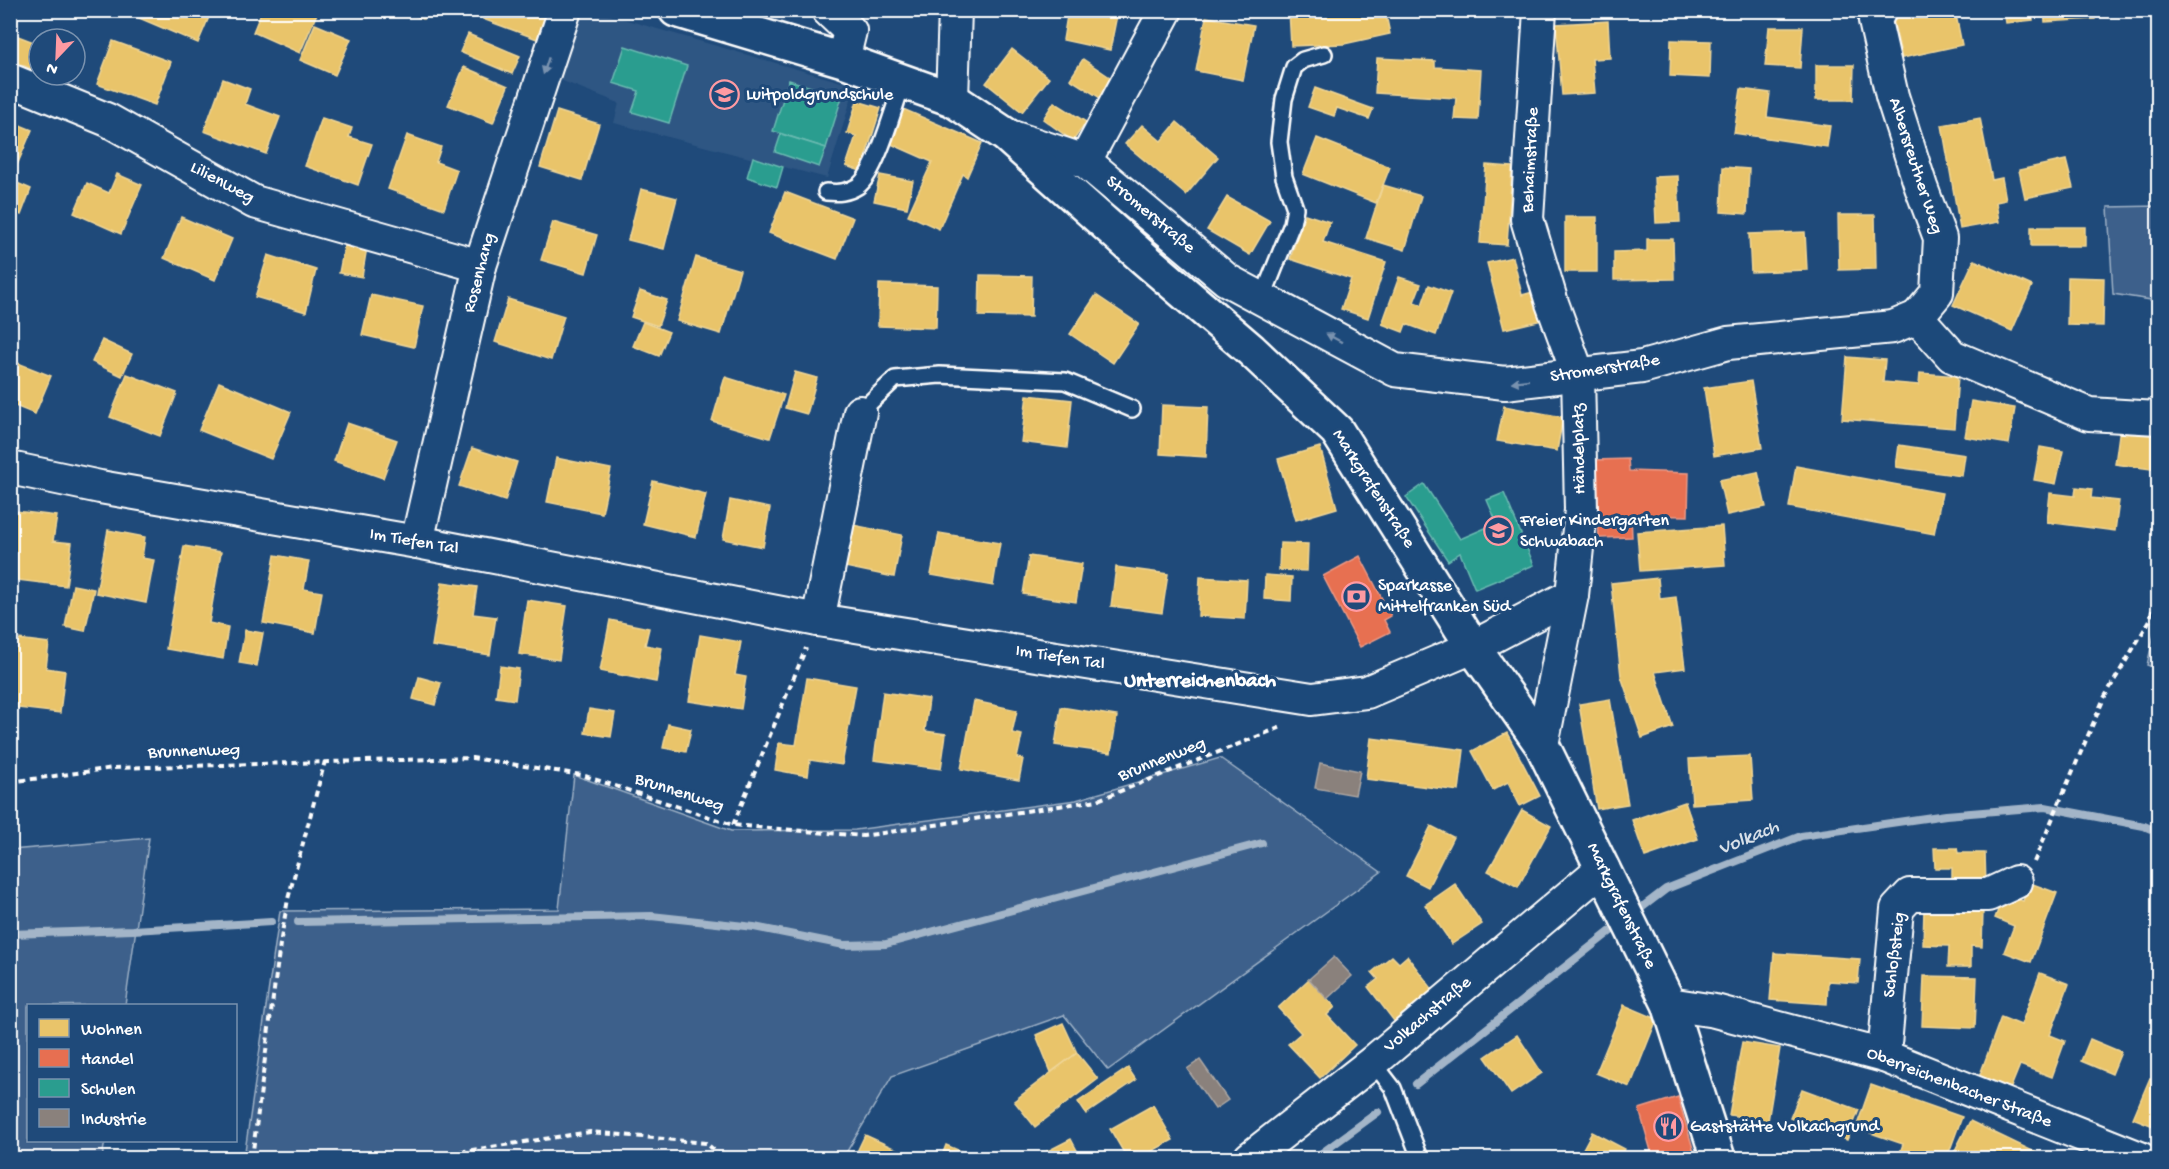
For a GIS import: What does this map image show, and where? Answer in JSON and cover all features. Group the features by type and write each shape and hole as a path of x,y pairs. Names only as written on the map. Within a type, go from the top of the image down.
{"main road":[{"name":"Markgrafenstraße","path":"676,10 843,60 952,99 1006,135 1251,350 1337,431 1473,647 1542,745 1669,1004 1718,1158"}],"street":[{"name":"Rosenhang","path":"417,542 480,266 565,10"},
{"path":"828,10 850,31 843,60"},
{"path":"952,99 956,10"},
{"path":"1085,161 1166,10"},
{"name":"Behaimstraße","path":"1540,10 1527,219 1552,303 1578,374"},
{"name":"Albersreuther Weg","path":"1880,10 1875,21 1892,96 1921,187 1940,237 1937,293 1917,317"},
{"name":"Lilienweg","path":"10,80 108,120 254,202 480,266"},
{"name":"Stromerstraße","path":"1006,135 1085,161 1227,280 1395,370 1505,383 1642,367 1728,343 1893,327 1917,317"},
{"path":"1917,317 1952,356 2078,410 2089,414 2158,418"},
{"name":"Händelplatz","path":"1542,745 1572,595 1581,510 1578,374"},
{"path":"818,620 860,412"},
{"name":"Im Tiefen Tal","path":"10,468 100,487 417,542 818,620 1312,699 1367,692 1473,647"},
{"path":"1473,647 1572,595"},
{"name":"Volkachstraße","path":"1250,1158 1607,876"},
{"name":"Schloßsteig","path":"1884,1056 1897,909 1910,895 1988,895 2016,882"},
{"name":"Oberreichenbacher Straße","path":"1669,1004 1714,1011 1884,1056 2140,1158"}],"lane":[{"path":"1262,299 1292,224 1295,208 1284,177 1279,142 1284,99 1294,67 1303,60 1324,54"},
{"path":"826,192 842,193 858,185 871,171 903,82"},
{"path":"860,412 895,379 940,375 1065,381 1132,409"},
{"path":"1373,1062 1393,1088 1420,1158"}],"path":[{"path":"2016,882 2034,863 2104,698 2150,620 2158,584"},
{"path":"733,825 818,620"},
{"name":"Brunnenweg","path":"10,782 114,768 472,758 582,775 733,825 862,836 1098,800 1296,721 1312,699"},
{"path":"252,1158 288,899 325,761"},
{"path":"419,1158 590,1132 706,1143 723,1158"}],"shaded area":[{"name":"Luitpoldgrundschule","path":"592,10 855,86 827,178 614,123 619,103 560,80 581,11"},
{"path":"2158,206 2158,301 2113,294 2108,207"},
{"path":"2158,618 2158,669 2147,665"},
{"path":"1220,758 1381,872 1108,1070 1064,1015 892,1076 843,1158 244,1158 280,911 559,909 574,775 731,831 855,830 1076,800"},
{"path":"149,838 125,1004 27,1004 27,1142 105,1142 102,1158 11,1158 11,850"}],"building: Wohnen":[{"path":"140,10 212,10 198,43 137,17"},
{"path":"262,10 318,11 300,53 253,32"},
{"path":"403,10 427,10 423,19"},
{"path":"486,10 547,10 537,39 483,19"},
{"path":"1068,10 1118,10 1110,50 1063,40"},
{"path":"1289,10 1385,10 1390,34 1344,44 1291,46"},
{"path":"1891,10 1955,10 1962,45 1902,58"},
{"path":"2004,10 2032,10 2033,20 2006,23"},
{"path":"2044,10 2095,10 2095,19 2045,22"},
{"path":"1206,17 1254,25 1243,80 1196,71"},
{"path":"1608,21 1610,58 1592,59 1595,93 1562,95 1556,24"},
{"path":"315,24 351,39 335,75 300,60"},
{"path":"1769,27 1803,27 1800,68 1765,66"},
{"path":"10,33 27,39 27,67 10,60"},
{"path":"468,34 520,56 512,74 460,52"},
{"path":"1671,40 1711,41 1710,78 1670,76"},
{"path":"113,41 171,62 155,105 97,84"},
{"path":"1012,49 1049,78 1022,112 986,83"},
{"path":"1377,58 1435,61 1435,67 1481,70 1478,120 1454,119 1456,98 1375,93"},
{"path":"1083,59 1117,82 1105,101 1070,79"},
{"path":"1816,65 1854,65 1853,100 1816,100"},
{"path":"464,67 508,86 493,123 448,105"},
{"path":"223,79 250,89 245,104 280,117 266,154 204,131"},
{"path":"1315,88 1373,109 1369,119 1337,108 1334,116 1308,107"},
{"path":"1741,89 1770,93 1767,117 1830,126 1827,147 1734,133"},
{"path":"857,101 881,108 861,171 846,166 856,136 847,133"},
{"path":"1054,102 1086,122 1073,141 1043,119"},
{"path":"903,109 982,143 967,177 963,174 939,229 908,215 932,162 889,143"},
{"path":"557,111 599,124 582,180 540,167"},
{"path":"322,118 352,128 349,137 372,144 358,185 305,166"},
{"path":"1980,118 1992,180 2002,178 2006,200 1996,202 1999,222 1960,229 1942,125"},
{"path":"10,121 32,130 14,172 10,171"},
{"path":"1177,122 1218,157 1186,195 1125,144 1142,125 1161,141"},
{"path":"407,135 441,147 436,162 457,170 444,209 388,189"},
{"path":"1317,138 1390,167 1376,203 1303,174"},
{"path":"2066,160 2073,188 2025,198 2019,170"},
{"path":"1486,165 1512,167 1507,245 1480,243"},
{"path":"1723,167 1749,169 1747,214 1721,212"},
{"path":"117,174 142,185 121,234 74,213 87,183 109,193"},
{"path":"880,175 913,181 907,208 874,201"},
{"path":"1678,176 1680,222 1656,223 1654,177"},
{"path":"10,180 31,189 21,215 10,210"},
{"path":"1383,185 1421,196 1405,250 1366,238"},
{"path":"641,189 677,198 664,249 628,240"},
{"path":"785,192 853,218 837,259 769,233"},
{"path":"1227,197 1270,221 1250,255 1207,230"},
{"path":"1305,214 1330,222 1323,242 1386,262 1368,318 1341,309 1351,279 1290,259"},
{"path":"1838,215 1875,215 1876,269 1839,270"},
{"path":"181,217 232,239 215,280 164,258"},
{"path":"1565,217 1597,217 1597,272 1565,272"},
{"path":"553,222 597,235 586,273 541,260"},
{"path":"2031,227 2085,227 2085,246 2031,246"},
{"path":"1805,232 1807,270 1751,272 1749,234"},
{"path":"1647,239 1673,239 1674,279 1614,280 1614,252 1647,251"},
{"path":"345,242 367,247 362,277 339,273"},
{"path":"268,255 316,270 306,312 255,297"},
{"path":"696,257 740,270 721,334 677,321"},
{"path":"1513,257 1522,295 1544,289 1551,318 1504,329 1487,263"},
{"path":"1974,260 2032,286 2012,331 1953,305"},
{"path":"980,275 1032,276 1031,317 979,316"},
{"path":"1399,277 1421,284 1414,302 1422,305 1429,285 1451,293 1436,335 1406,324 1403,332 1382,324"},
{"path":"2068,277 2104,278 2103,326 2067,325"},
{"path":"879,284 937,286 936,328 878,326"},
{"path":"640,291 667,300 658,326 631,317"},
{"path":"371,295 423,306 414,347 362,335"},
{"path":"1096,295 1139,324 1113,363 1070,334"},
{"path":"508,299 564,316 551,360 495,342"},
{"path":"643,322 669,332 659,356 633,346"},
{"path":"102,340 132,354 122,376 92,362"},
{"path":"1847,357 1885,360 1883,382 1919,385 1920,373 1958,376 1954,428 1842,419"},
{"path":"10,360 51,376 35,414 10,404"},
{"path":"795,372 817,378 807,414 785,408"},
{"path":"127,374 177,393 160,436 110,417"},
{"path":"725,377 784,395 770,438 712,421"},
{"path":"1751,381 1762,448 1714,456 1704,388"},
{"path":"219,382 291,412 271,459 199,430"},
{"path":"1027,395 1072,400 1067,448 1021,442"},
{"path":"1971,401 2015,408 2009,444 1965,437"},
{"path":"1162,405 1208,407 1206,457 1160,454"},
{"path":"1504,406 1563,417 1557,451 1497,441"},
{"path":"347,423 397,440 383,478 334,461"},
{"path":"2120,427 2158,432 2158,470 2115,464"},
{"path":"1899,445 1965,455 1962,476 1896,467"},
{"path":"1320,447 1337,508 1296,520 1278,459"},
{"path":"2040,447 2063,451 2056,484 2034,480"},
{"path":"472,448 517,462 505,501 459,486"},
{"path":"556,458 611,469 602,513 547,502"},
{"path":"1796,466 1942,493 1934,534 1789,507"},
{"path":"1758,472 1766,507 1727,515 1719,480"},
{"path":"653,481 706,494 696,537 643,524"},
{"path":"2076,487 2092,489 2091,498 2119,501 2115,531 2047,522 2050,493 2075,496"},
{"path":"730,500 770,508 763,547 723,539"},
{"path":"15,511 57,516 53,541 72,543 66,586 10,579 10,547"},
{"path":"853,525 902,535 894,577 845,567"},
{"path":"1722,526 1725,565 1640,571 1637,532"},
{"path":"108,530 145,537 142,558 154,560 146,603 96,593"},
{"path":"939,533 1000,543 993,586 931,575"},
{"path":"1280,543 1308,544 1307,571 1279,570"},
{"path":"184,546 221,552 209,623 228,627 223,659 166,649"},
{"path":"275,555 309,561 304,589 322,592 315,633 263,623"},
{"path":"1029,556 1082,564 1076,602 1023,594"},
{"path":"1116,567 1168,574 1162,613 1111,606"},
{"path":"1265,575 1292,577 1291,601 1264,599"},
{"path":"1200,577 1247,580 1245,619 1198,616"},
{"path":"1658,578 1660,599 1676,597 1685,668 1655,672 1673,727 1642,738 1621,676 1611,583"},
{"path":"442,582 477,587 473,614 496,617 490,655 432,646"},
{"path":"73,585 94,589 85,631 65,627"},
{"path":"527,600 567,606 559,660 519,654"},
{"path":"610,620 649,628 645,645 662,648 656,682 600,671"},
{"path":"245,630 263,633 257,666 239,663"},
{"path":"700,635 741,642 735,675 746,677 741,709 689,701"},
{"path":"10,638 49,643 46,668 65,671 60,713 10,707"},
{"path":"500,666 519,669 515,700 496,697"},
{"path":"419,677 441,683 435,705 413,699"},
{"path":"807,678 856,686 842,765 810,760 808,776 775,770 779,743 796,745"},
{"path":"883,692 929,699 925,731 946,734 941,769 874,760"},
{"path":"1610,699 1628,804 1597,809 1579,704"},
{"path":"974,701 1017,710 1012,733 1022,735 1017,758 1023,759 1019,780 961,769"},
{"path":"1061,707 1117,716 1111,753 1055,745"},
{"path":"589,709 615,713 611,737 585,733"},
{"path":"668,724 691,729 686,752 663,748"},
{"path":"1507,733 1540,796 1520,806 1508,782 1493,790 1472,751"},
{"path":"1371,738 1464,750 1459,791 1366,779"},
{"path":"1750,756 1753,800 1692,804 1689,759"},
{"path":"1685,802 1698,839 1645,857 1632,820"},
{"path":"1522,810 1551,826 1518,887 1488,871"},
{"path":"1431,826 1453,837 1428,887 1406,876"},
{"path":"1934,848 1957,848 1958,853 1985,853 1986,886 1952,887 1952,868 1935,868"},
{"path":"2030,883 2057,893 2031,962 2004,952 2014,926 1995,918 2004,894 2023,901"},
{"path":"1455,884 1482,924 1452,944 1425,905"},
{"path":"1924,908 1983,910 1982,947 1971,946 1971,967 1948,967 1949,946 1923,945"},
{"path":"1774,953 1860,959 1858,983 1828,981 1827,1004 1770,1000"},
{"path":"1392,956 1399,963 1407,956 1434,991 1394,1021 1368,987 1378,979 1372,972"},
{"path":"2040,973 2069,984 2050,1035 2065,1041 2052,1077 2020,1065 2009,1092 1978,1080 2001,1017 2021,1025"},
{"path":"1924,976 1977,977 1975,1028 1922,1026"},
{"path":"1309,979 1335,1007 1327,1015 1355,1045 1320,1078 1288,1044 1301,1033 1278,1008"},
{"path":"1624,1005 1657,1019 1630,1087 1596,1073"},
{"path":"1063,1023 1077,1053 1051,1072 1036,1035"},
{"path":"1517,1035 1542,1073 1511,1094 1485,1057"},
{"path":"2090,1039 2121,1052 2112,1074 2081,1061"},
{"path":"1742,1042 1780,1048 1768,1121 1729,1115"},
{"path":"1077,1053 1098,1079 1035,1127 1014,1101"},
{"path":"1128,1068 1136,1080 1086,1114 1078,1102"},
{"path":"2150,1078 2158,1081 2158,1128 2133,1118"},
{"path":"1871,1085 1962,1117 1947,1158 1932,1155 1930,1158 1898,1158 1903,1144 1856,1128"},
{"path":"1802,1089 1859,1110 1847,1140 1790,1118"},
{"path":"1153,1105 1173,1140 1139,1158 1127,1158 1110,1129"},
{"path":"1970,1121 2047,1158 1951,1158"},
{"path":"1592,1132 1625,1149 1621,1158 1578,1158"},
{"path":"865,1135 907,1154 905,1158 854,1158"},
{"path":"1071,1139 1081,1158 1034,1158"},
{"path":"946,1145 967,1154 965,1158 941,1158"},
{"path":"908,1152 924,1158 906,1158"}],"building: Handel":[{"path":"1628,459 1629,471 1689,473 1688,516 1631,515 1632,537 1599,538 1595,460"},
{"name":"Sparkasse Mittelfranken Süd","path":"1360,556 1391,616 1384,620 1390,632 1360,647 1323,576"},
{"path":"1678,1097 1694,1152 1669,1158 1653,1158 1639,1109"}],"building: Schulen":[{"path":"625,46 687,66 669,123 632,112 639,91 613,83"},
{"path":"789,80 842,97 826,148 773,131"},
{"path":"781,134 826,148 819,167 775,152"},
{"path":"753,157 783,167 777,187 747,177"},
{"name":"Freier Kindergarten Schwabach","path":"1424,484 1460,539 1497,523 1487,500 1504,493 1534,565 1475,589 1460,553 1448,561 1406,497"}],"building: Industrie":[{"path":"1320,763 1360,771 1355,795 1315,788"},
{"path":"1334,957 1352,976 1327,999 1309,979"},
{"path":"1200,1060 1228,1100 1215,1109 1187,1069"}],"waterway":[{"name":"Volkach","path":"1632,915 1666,889 1801,836 1946,815 2045,807 2144,826 2158,832"},
{"path":"298,922 651,916 754,927 844,945 886,944 1262,843"},
{"path":"10,934 271,922"},
{"name":"Volkach","path":"1416,1084 1621,923"},
{"name":"Volkach","path":"1315,1158 1378,1112"}],"place":[{"name":"Luitpoldgrundschule","path":"725,95"},
{"name":"Freier Kindergarten Schwabach","path":"1499,531"},
{"name":"Sparkasse Mittelfranken Süd","path":"1357,596"},
{"name":"Gaststätte Volkachgrund","path":"1669,1127"}],"district":[{"name":"Unterreichenbach","path":"1200,682"}]}
